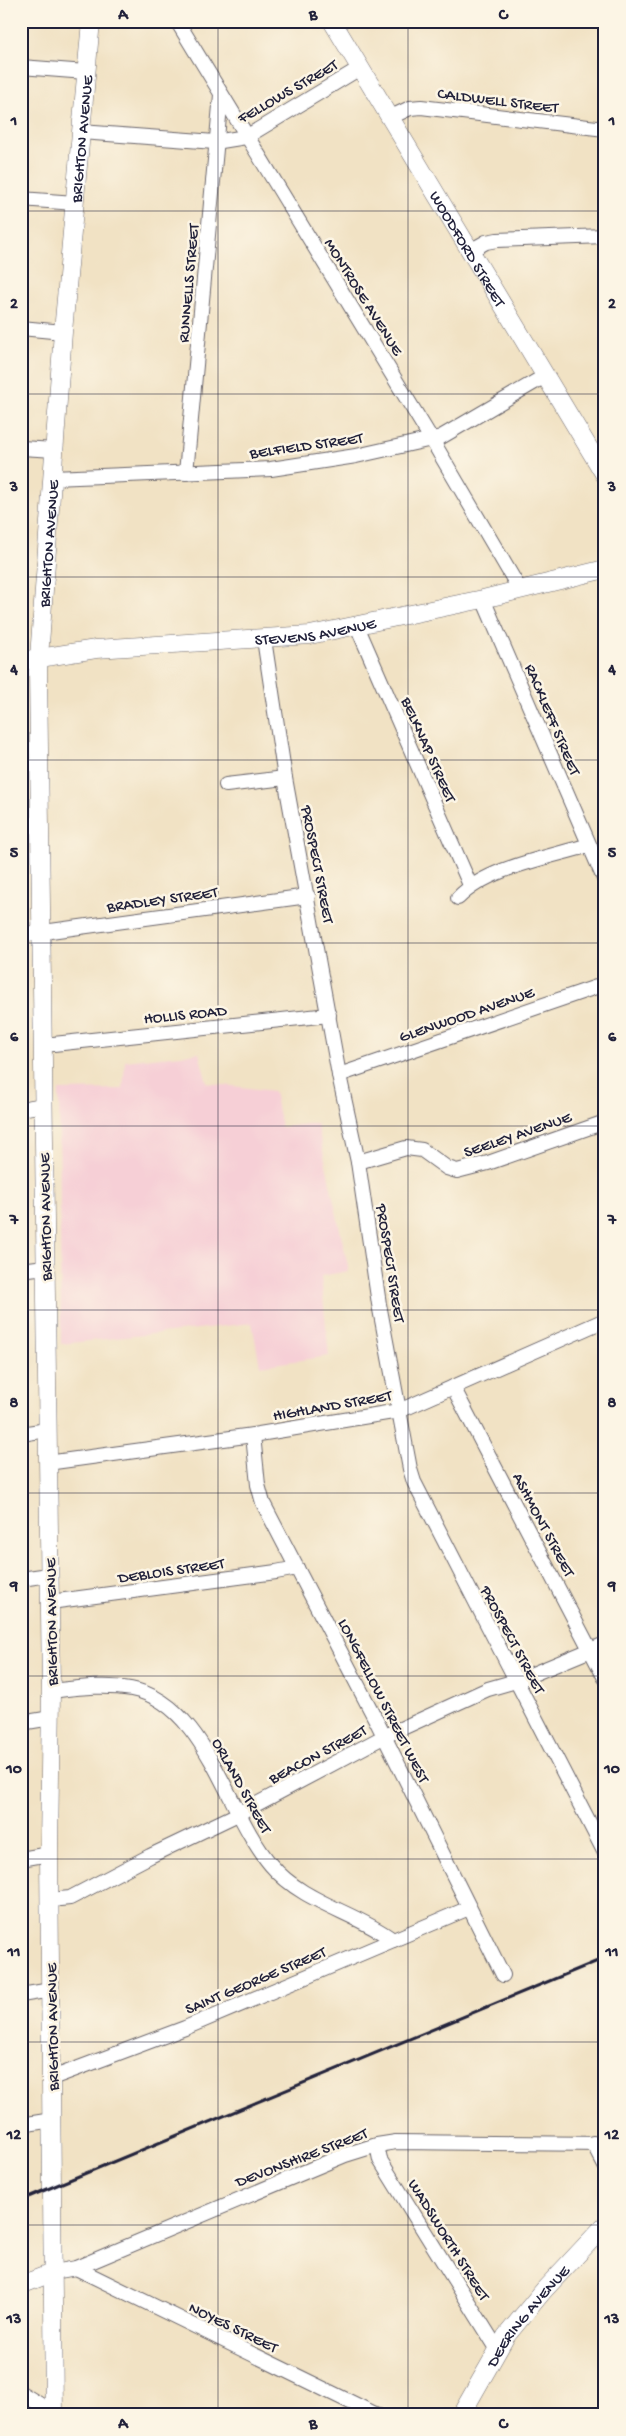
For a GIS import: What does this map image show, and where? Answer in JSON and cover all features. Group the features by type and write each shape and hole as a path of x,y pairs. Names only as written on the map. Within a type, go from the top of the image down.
{"main road":[{"name":"BRIGHTON AVENUE","path":"55,2414 49,1854 51,1691 44,1267 44,1045 42,932 30,659 53,478 63,332 91,21"},
{"name":"WOODFORD STREET","path":"332,21 605,475"},
{"name":"STEVENS AVENUE","path":"30,659 96,649 310,635 483,599 605,569"},
{"name":"DEERING AVENUE","path":"461,2415 498,2350 520,2318 605,2225"},
{"path":"21,2284 54,2272"}],"street":[{"name":"MONTROSE AVENUE","path":"176,21 432,440 520,590"},
{"path":"21,67 86,72"},
{"name":"FELLOWS STREET","path":"81,132 215,142 246,137 360,68"},
{"name":"RUNNELLS STREET","path":"186,473 215,142 221,95"},
{"name":"CALDWELL STREET","path":"389,118 410,108 421,108 605,129"},
{"path":"21,199 75,203"},
{"path":"470,251 486,242 498,240 605,236"},
{"path":"21,328 63,332"},
{"name":"BELFIELD STREET","path":"53,478 290,467 432,440 545,376"},
{"path":"21,448 55,450"},
{"name":"RACKLEFF STREET","path":"483,599 605,881"},
{"name":"BELKNAP STREET","path":"357,626 470,885"},
{"name":"PROSPECT STREET","path":"264,638 286,778 339,1075 358,1162 379,1304 414,1482 605,1853"},
{"path":"226,785 286,778"},
{"path":"458,898 470,885 502,871 589,845"},
{"name":"BRADLEY STREET","path":"21,935 308,896"},
{"name":"GLENWOOD AVENUE","path":"339,1075 605,984"},
{"name":"HOLLIS ROAD","path":"44,1045 329,1015"},
{"path":"21,1109 43,1105"},
{"name":"SEELEY AVENUE","path":"358,1162 406,1148 422,1150 447,1168 457,1171 488,1163 605,1122"},
{"path":"21,1270 44,1267"},
{"name":"HIGHLAND STREET","path":"48,1464 253,1435 399,1411 605,1320"},
{"name":"ASHMONT STREET","path":"454,1387 605,1678"},
{"path":"21,1434 47,1430"},
{"name":"LONGFELLOW STREET WEST","path":"253,1435 258,1485 262,1503 385,1736 503,1975"},
{"name":"DEBLOIS STREET","path":"50,1602 267,1574 297,1568"},
{"path":"21,1579 49,1575"},
{"name":"BEACON STREET","path":"50,1900 70,1898 150,1856 238,1814 385,1736 488,1689 516,1681 605,1644"},
{"name":"ORLAND STREET","path":"51,1691 105,1687 130,1688 152,1695 164,1702 184,1721 196,1737 238,1814 259,1850 271,1866 286,1880 322,1904 374,1926 393,1940"},
{"path":"21,1723 51,1718"},
{"path":"21,1859 49,1854"},
{"name":"SAINT GEORGE STREET","path":"52,2078 220,2013 470,1908"},
{"path":"21,1995 51,1990"},
{"path":"21,2125 52,2120"},
{"name":"DEVONSHIRE STREET","path":"54,2272 76,2268 345,2155 377,2145 396,2142 599,2144"},
{"path":"599,2144 605,2166"},
{"name":"WADSWORTH STREET","path":"377,2145 380,2160 498,2350"},
{"name":"NOYES STREET","path":"76,2268 376,2415"},
{"path":"21,2393 55,2414"}],"shaded area":[{"path":"199,1053 207,1083 274,1091 281,1127 317,1123 349,1271 321,1276 329,1356 260,1366 252,1323 61,1344 59,1090 123,1089 125,1061"}],"railway":[{"path":"21,2200 605,1958"}]}
